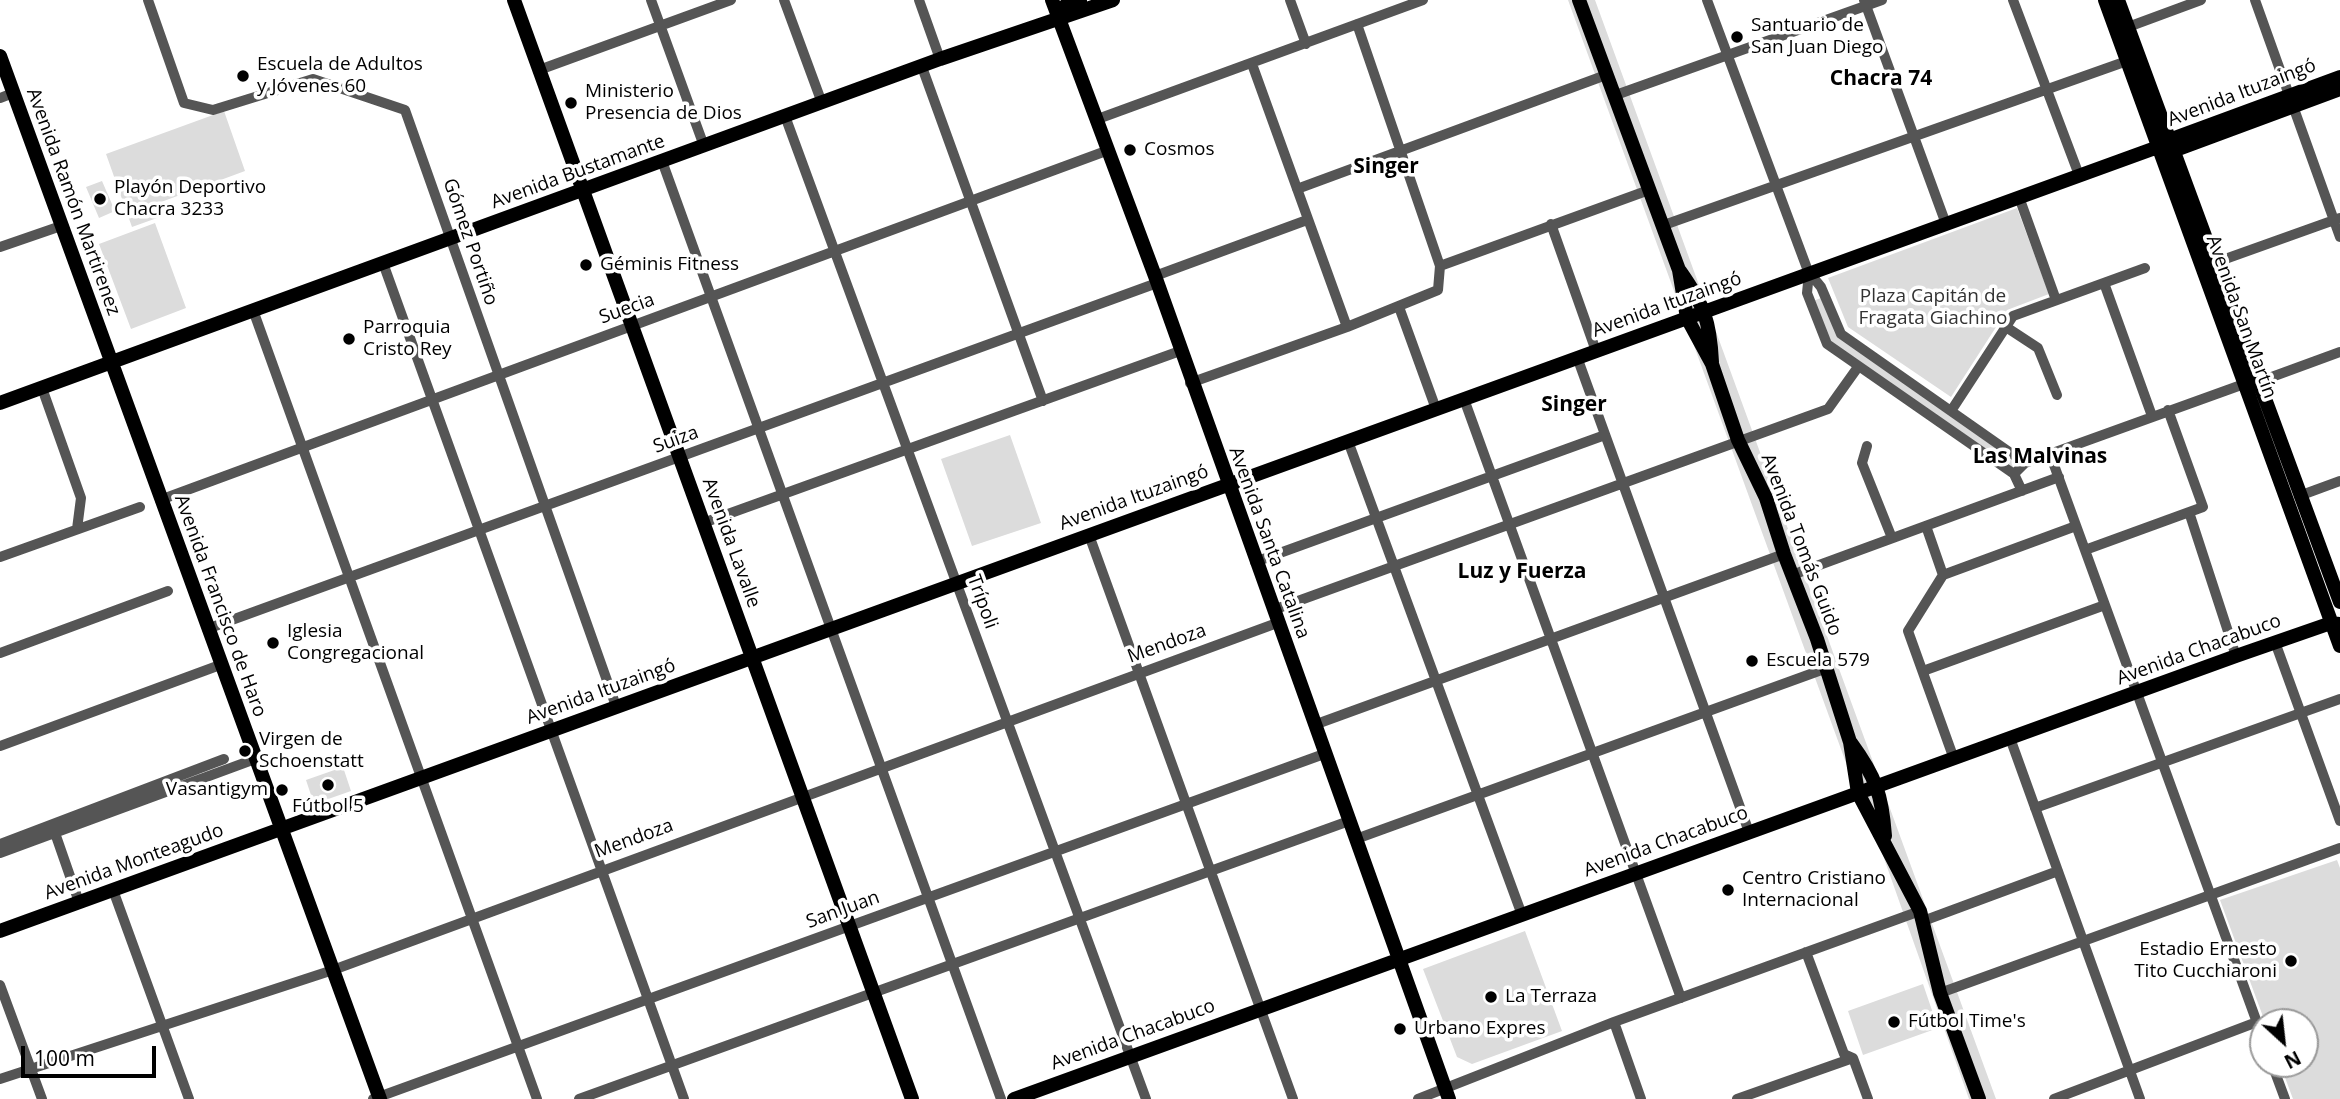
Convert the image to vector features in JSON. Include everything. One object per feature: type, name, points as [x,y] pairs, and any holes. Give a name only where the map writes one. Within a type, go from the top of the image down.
[{"type":"main road","name":"Avenida Lavalle","points":[[514,0],[912,1099]]},
{"type":"main road","name":"Avenida Santa Catalina","points":[[1052,0],[1156,280],[1190,383],[1447,1093]]},
{"type":"main road","name":"Avenida Bustamante","points":[[1058,17],[1066,5],[1080,0]]},
{"type":"main road","name":"Avenida Bustamante","points":[[0,402],[940,59],[1113,0]]},
{"type":"main road","name":"Avenida Tomás Guido","points":[[1579,0],[1664,225],[1679,270],[1687,318],[1712,364],[1738,440],[1766,498],[1827,668],[1850,742],[1858,793],[1885,840],[1921,916],[1940,993],[1980,1098]]},
{"type":"main road","name":"Avenida San Martín","points":[[2105,0],[2127,61],[2167,146],[2214,264],[2251,383],[2340,601]]},
{"type":"main road","name":"Avenida San Martín","points":[[2118,0],[2167,146],[2337,620],[2340,646]]},
{"type":"main road","name":"Avenida Ramón Martirenez","points":[[0,56],[7,95],[61,226],[111,362]]},
{"type":"main road","name":"Avenida Ituzaingó","points":[[281,829],[2078,175],[2291,101],[2340,77]]},
{"type":"main road","name":"Avenida Ituzaingó","points":[[2291,101],[2340,89]]},
{"type":"main road","name":"Avenida Tomás Guido","points":[[1679,270],[1706,312],[1712,364]]},
{"type":"main road","name":"Avenida Francisco de Haro","points":[[111,362],[378,1098]]},
{"type":"main road","name":"Avenida Chacabuco","points":[[1014,1099],[2337,620]]},
{"type":"main road","name":"Avenida Tomás Guido","points":[[1850,742],[1871,769],[1878,786],[1882,800],[1885,840]]},
{"type":"main road","name":"Avenida Monteagudo","points":[[0,931],[281,829]]},
{"type":"street","name":"Gómez Portiño","points":[[148,0],[184,103],[213,110],[313,79],[405,110],[616,706]]},
{"type":"street","points":[[651,0],[704,146]]},
{"type":"street","points":[[539,70],[731,0]]},
{"type":"street","points":[[784,0],[821,103]]},
{"type":"street","points":[[919,0],[940,59]]},
{"type":"street","points":[[1290,0],[1306,44]]},
{"type":"street","points":[[1095,120],[1423,0]]},
{"type":"street","points":[[1707,0],[1810,274],[1821,287],[1841,334],[1951,411],[2018,468],[2022,491]]},
{"type":"street","points":[[1614,96],[1865,3],[1882,0]]},
{"type":"street","points":[[2012,0],[2078,175]]},
{"type":"street","points":[[2128,27],[2202,0]]},
{"type":"street","points":[[2255,0],[2337,219],[2340,237]]},
{"type":"street","points":[[1865,3],[1946,224]]},
{"type":"street","points":[[1190,383],[1347,327],[1438,289],[1440,266],[1357,24]]},
{"type":"street","points":[[1664,225],[2127,61]]},
{"type":"street","points":[[1252,64],[1347,327]]},
{"type":"street","points":[[922,66],[1043,401]]},
{"type":"street","points":[[1297,189],[1606,75]]},
{"type":"street","name":"Trípoli","points":[[785,117],[1146,1099]]},
{"type":"street","name":"Suecia","points":[[160,500],[1106,151]]},
{"type":"street","points":[[662,161],[1001,1099]]},
{"type":"street","points":[[1440,266],[1649,190]]},
{"type":"street","points":[[2019,197],[2056,300]]},
{"type":"street","points":[[2214,264],[2337,219]]},
{"type":"street","name":"Suiza","points":[[207,629],[1018,334],[1307,220]]},
{"type":"street","points":[[1551,224],[1596,351]]},
{"type":"street","points":[[0,247],[61,226]]},
{"type":"street","points":[[383,263],[684,1099]]},
{"type":"street","points":[[1951,411],[2013,316],[2145,268]]},
{"type":"street","points":[[1810,274],[1807,293],[1828,344],[1858,367],[2018,468]]},
{"type":"street","points":[[2104,283],[2152,416]]},
{"type":"street","points":[[1399,307],[1436,409]]},
{"type":"street","points":[[253,310],[537,1099]]},
{"type":"street","points":[[2006,327],[2038,348],[2057,395]]},
{"type":"street","points":[[704,523],[1180,351]]},
{"type":"street","points":[[2018,468],[2168,410],[2340,352]]},
{"type":"street","points":[[1577,357],[1749,832]]},
{"type":"street","name":"Mendoza","points":[[0,1079],[333,970],[1139,673],[1395,566],[1828,409],[1858,367]]},
{"type":"street","points":[[42,388],[81,498],[77,529]]},
{"type":"street","points":[[1464,399],[1681,998]]},
{"type":"street","points":[[2085,550],[2203,507],[2168,410]]},
{"type":"street","points":[[1255,562],[1605,435]]},
{"type":"street","points":[[1348,441],[1522,915]]},
{"type":"street","points":[[1867,446],[1862,463],[1892,538]]},
{"type":"street","points":[[2050,454],[2252,1008]]},
{"type":"street","points":[[1792,575],[2059,477]]},
{"type":"street","points":[[2299,496],[2340,481]]},
{"type":"street","points":[[0,557],[140,507]]},
{"type":"street","points":[[2189,512],[2236,656]]},
{"type":"street","points":[[1926,526],[1943,575]]},
{"type":"street","points":[[1954,759],[1908,631],[1943,575],[2076,526]]},
{"type":"street","points":[[1089,535],[1293,1099]]},
{"type":"street","points":[[1314,725],[1784,554]]},
{"type":"street","points":[[0,653],[168,591]]},
{"type":"street","points":[[1923,671],[2105,605]]},
{"type":"street","points":[[2275,642],[2340,821]]},
{"type":"street","points":[[0,746],[220,666]]},
{"type":"street","points":[[1356,839],[1827,668]]},
{"type":"street","points":[[2035,808],[2340,699]]},
{"type":"street","points":[[2010,738],[2140,1099]]},
{"type":"street","name":"San Juan","points":[[378,1098],[1325,754]]},
{"type":"street","points":[[0,844],[224,759]]},
{"type":"street","points":[[0,853],[255,759]]},
{"type":"street","points":[[579,1099],[1349,821]]},
{"type":"street","points":[[55,833],[79,902]]},
{"type":"street","points":[[1940,993],[2340,848]]},
{"type":"street","points":[[1418,1099],[1447,1093],[1614,1022],[1807,953],[2058,871]]},
{"type":"street","points":[[113,890],[189,1099]]},
{"type":"street","points":[[1807,953],[1844,1054],[1853,1058],[1868,1099]]},
{"type":"street","points":[[0,985],[42,1099]]},
{"type":"street","points":[[1614,1022],[1641,1099]]},
{"type":"street","points":[[2054,1099],[2249,1025]]},
{"type":"street","points":[[1737,1099],[1853,1058]]},
{"type":"street","points":[[2277,1078],[2285,1099]]},
{"type":"green space","points":[[1568,0],[1595,0],[1996,1099],[1969,1099],[1874,830],[1857,793]]},
{"type":"green space","points":[[224,111],[245,171],[153,205],[157,218],[132,227],[106,154]]},
{"type":"green space","name":"Playón Deportivo Chacra 3233","points":[[102,181],[115,211],[99,218],[86,187]]},
{"type":"green space","name":"Plaza Capitán de Fragata Giachino","points":[[2017,208],[2049,294],[2007,310],[1951,397],[1848,327],[1828,278]]},
{"type":"green space","points":[[155,223],[186,308],[131,329],[99,244]]},
{"type":"green space","points":[[1821,298],[1838,337],[2016,462],[2011,469],[1831,343],[1813,301]]},
{"type":"green space","points":[[1010,435],[1041,523],[972,546],[941,459]]},
{"type":"green space","name":"Fútbol 5","points":[[343,767],[351,791],[314,804],[306,780]]},
{"type":"green space","name":"Estadio Ernesto Tito Cucchiaroni","points":[[2337,860],[2340,868],[2340,1099],[2293,1099],[2285,1078],[2319,1078],[2319,1008],[2260,1008],[2220,900]]},
{"type":"green space","name":"La Terraza","points":[[1525,931],[1562,1031],[1472,1064],[1457,1057],[1423,969]]},
{"type":"green space","name":"Fútbol Time's","points":[[1923,984],[1938,1028],[1863,1055],[1848,1011]]},
{"type":"place","name":"Santuario de San Juan Diego","points":[[1737,37]]},
{"type":"place","name":"Escuela de Adultos y Jóvenes 60","points":[[243,76]]},
{"type":"place","name":"Ministerio Presencia de Dios","points":[[571,103]]},
{"type":"place","name":"Cosmos","points":[[1130,150]]},
{"type":"place","name":"Playón Deportivo Chacra 3233","points":[[100,199]]},
{"type":"place","name":"Géminis Fitness","points":[[586,265]]},
{"type":"place","name":"Parroquia Cristo Rey","points":[[349,339]]},
{"type":"place","name":"Iglesia Congregacional","points":[[273,643]]},
{"type":"place","name":"Escuela 579","points":[[1752,661]]},
{"type":"place","name":"Virgen de Schoenstatt","points":[[245,751]]},
{"type":"place","name":"Fútbol 5","points":[[328,785]]},
{"type":"place","name":"Vasantigym","points":[[282,790]]},
{"type":"place","name":"Centro Cristiano Internacional","points":[[1728,890]]},
{"type":"place","name":"Estadio Ernesto Tito Cucchiaroni","points":[[2291,961]]},
{"type":"place","name":"La Terraza","points":[[1491,997]]},
{"type":"place","name":"Fútbol Time's","points":[[1894,1022]]},
{"type":"place","name":"Urbano Expres","points":[[1400,1029]]},
{"type":"district","name":"Chacra 74","points":[[1881,79]]},
{"type":"district","name":"Singer","points":[[1386,167]]},
{"type":"district","name":"Singer","points":[[1574,405]]},
{"type":"district","name":"Las Malvinas","points":[[2040,457]]},
{"type":"district","name":"Luz y Fuerza","points":[[1522,572]]}]
